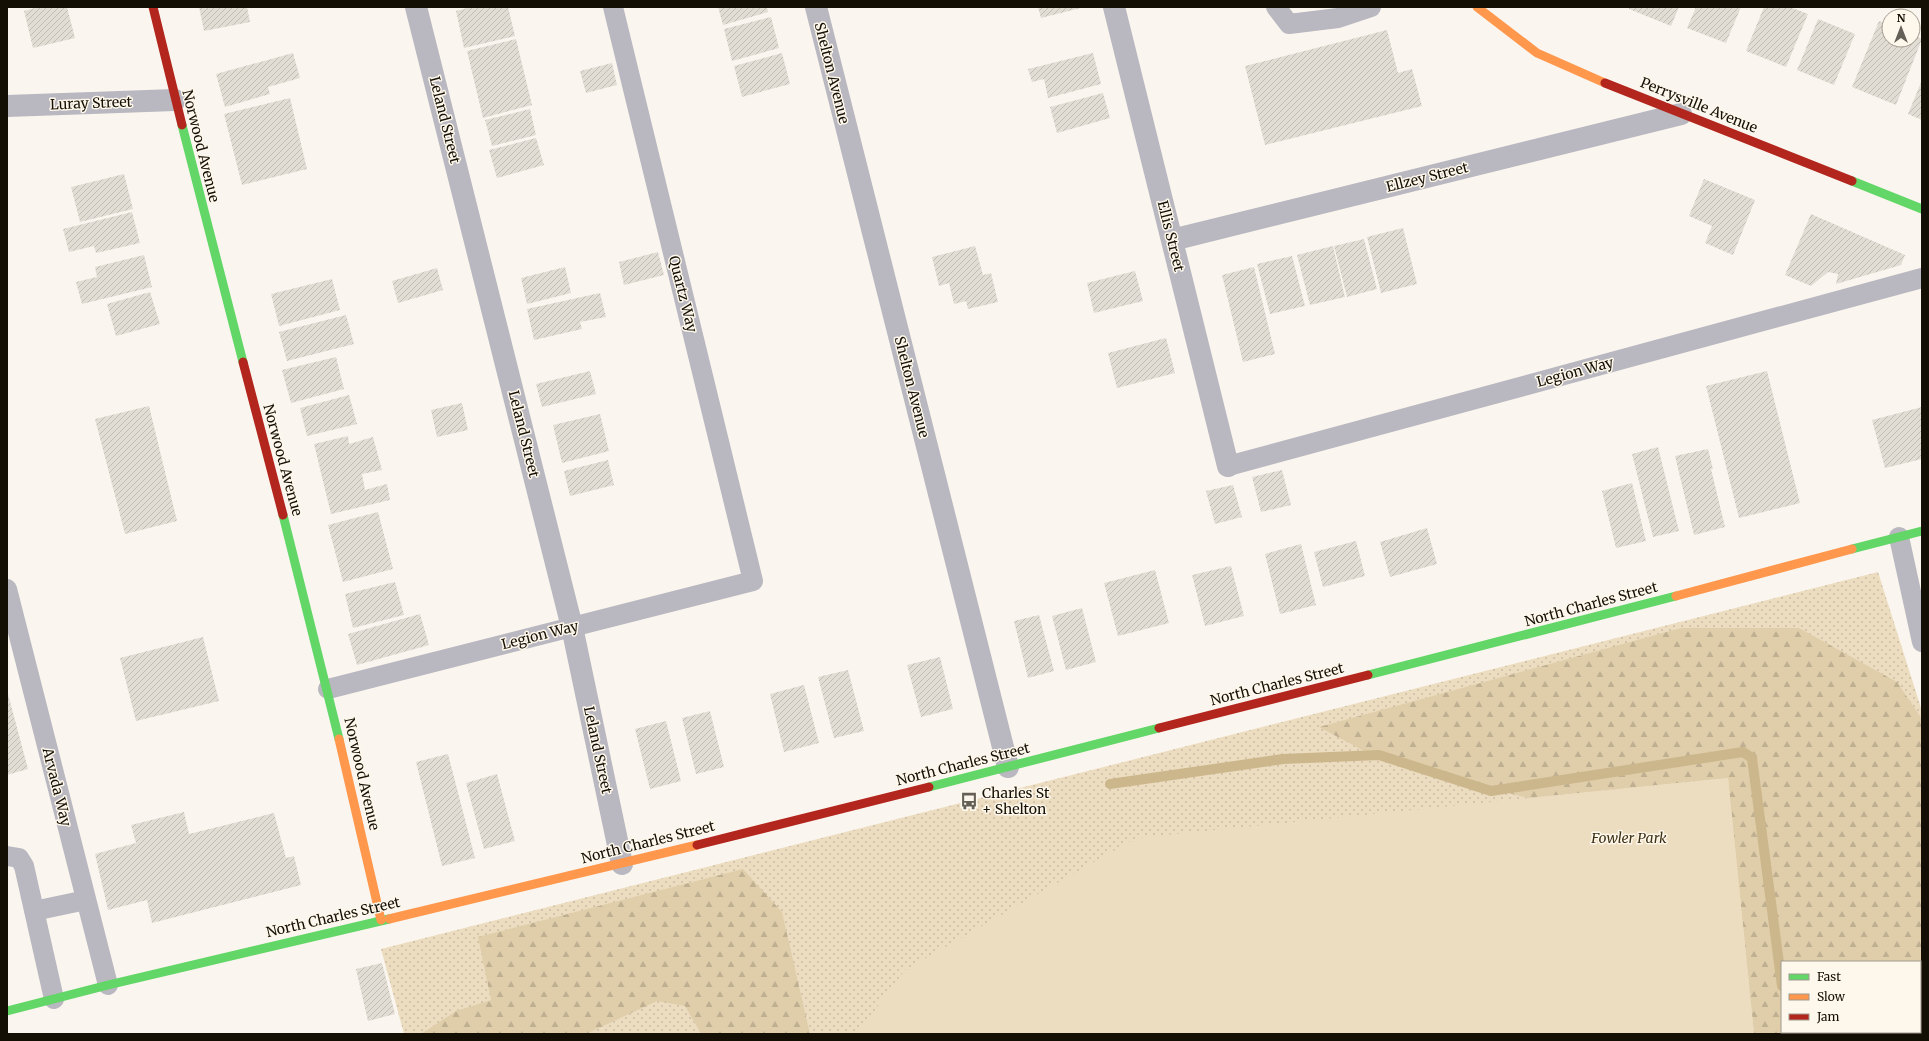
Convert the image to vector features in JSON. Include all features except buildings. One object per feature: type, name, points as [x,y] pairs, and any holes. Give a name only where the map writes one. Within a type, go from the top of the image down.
[{"type":"street","name":"Norwood Avenue","points":[[153,7],[175,100],[328,689],[381,920]]},
{"type":"street","name":"Leland Street","points":[[416,7],[572,627],[622,864]]},
{"type":"street","name":"Shelton Avenue","points":[[816,7],[1008,767]]},
{"type":"street","name":"Ellis Street","points":[[1114,7],[1228,466]]},
{"type":"street","name":"Perrysville Avenue","points":[[1477,7],[1537,53],[1571,69],[1922,209]]},
{"type":"street","name":"Luray Street","points":[[7,106],[175,100]]},
{"type":"street","name":"Ellzey Street","points":[[1172,240],[1682,114]]},
{"type":"street","name":"North Charles Street","points":[[7,1011],[108,984],[622,864],[1544,632],[1922,531]]},
{"type":"lane","name":"Quartz Way","points":[[613,7],[753,581]]},
{"type":"lane","points":[[1276,7],[1290,24],[1338,18],[1371,7]]},
{"type":"lane","name":"Legion Way","points":[[1228,466],[1922,278]]},
{"type":"lane","points":[[1900,537],[1922,642]]},
{"type":"lane","name":"Legion Way","points":[[328,689],[753,581]]},
{"type":"lane","name":"Arvada Way","points":[[7,588],[108,984]]},
{"type":"lane","points":[[7,856],[19,858],[24,866],[54,999]]},
{"type":"lane","points":[[34,911],[86,900]]},
{"type":"green space","name":"Fowler Park","points":[[1878,572],[1922,711],[1922,1034],[404,1034],[381,949]]},
{"type":"green space","points":[[1681,628],[1799,628],[1897,682],[1922,719],[1922,1034],[1754,1034],[1728,778],[1528,798],[1379,759],[1319,727]]},
{"type":"green space","points":[[1728,778],[1754,1034],[857,1034],[905,970],[1136,838]]},
{"type":"green space","points":[[743,869],[782,912],[810,1034],[701,1034],[685,1006],[657,1001],[586,1034],[421,1034],[456,1011],[491,1000],[478,937]]},
{"type":"waterway","points":[[1110,784],[1283,759],[1379,755],[1491,791],[1743,752],[1752,758],[1781,978]]},
{"type":"traffic: fast","points":[[182,125],[243,362]]},
{"type":"traffic: fast","points":[[1852,181],[1922,209]]},
{"type":"traffic: fast","points":[[283,515],[339,739]]},
{"type":"traffic: fast","points":[[1852,549],[1922,531]]},
{"type":"traffic: fast","points":[[1368,675],[1676,596]]},
{"type":"traffic: fast","points":[[929,787],[1159,728]]},
{"type":"traffic: fast","points":[[7,1011],[108,985],[389,919]]},
{"type":"traffic: slow","points":[[1477,7],[1537,53],[1605,83]]},
{"type":"traffic: slow","points":[[1676,596],[1852,549]]},
{"type":"traffic: slow","points":[[339,739],[381,920]]},
{"type":"traffic: slow","points":[[389,919],[697,845]]},
{"type":"traffic: jam","points":[[153,7],[182,125]]},
{"type":"traffic: jam","points":[[1605,83],[1852,181]]},
{"type":"traffic: jam","points":[[243,362],[283,515]]},
{"type":"traffic: jam","points":[[1159,728],[1368,675]]},
{"type":"traffic: jam","points":[[697,845],[929,787]]},
{"type":"place","name":"Charles St + Shelton","points":[[969,801]]}]
